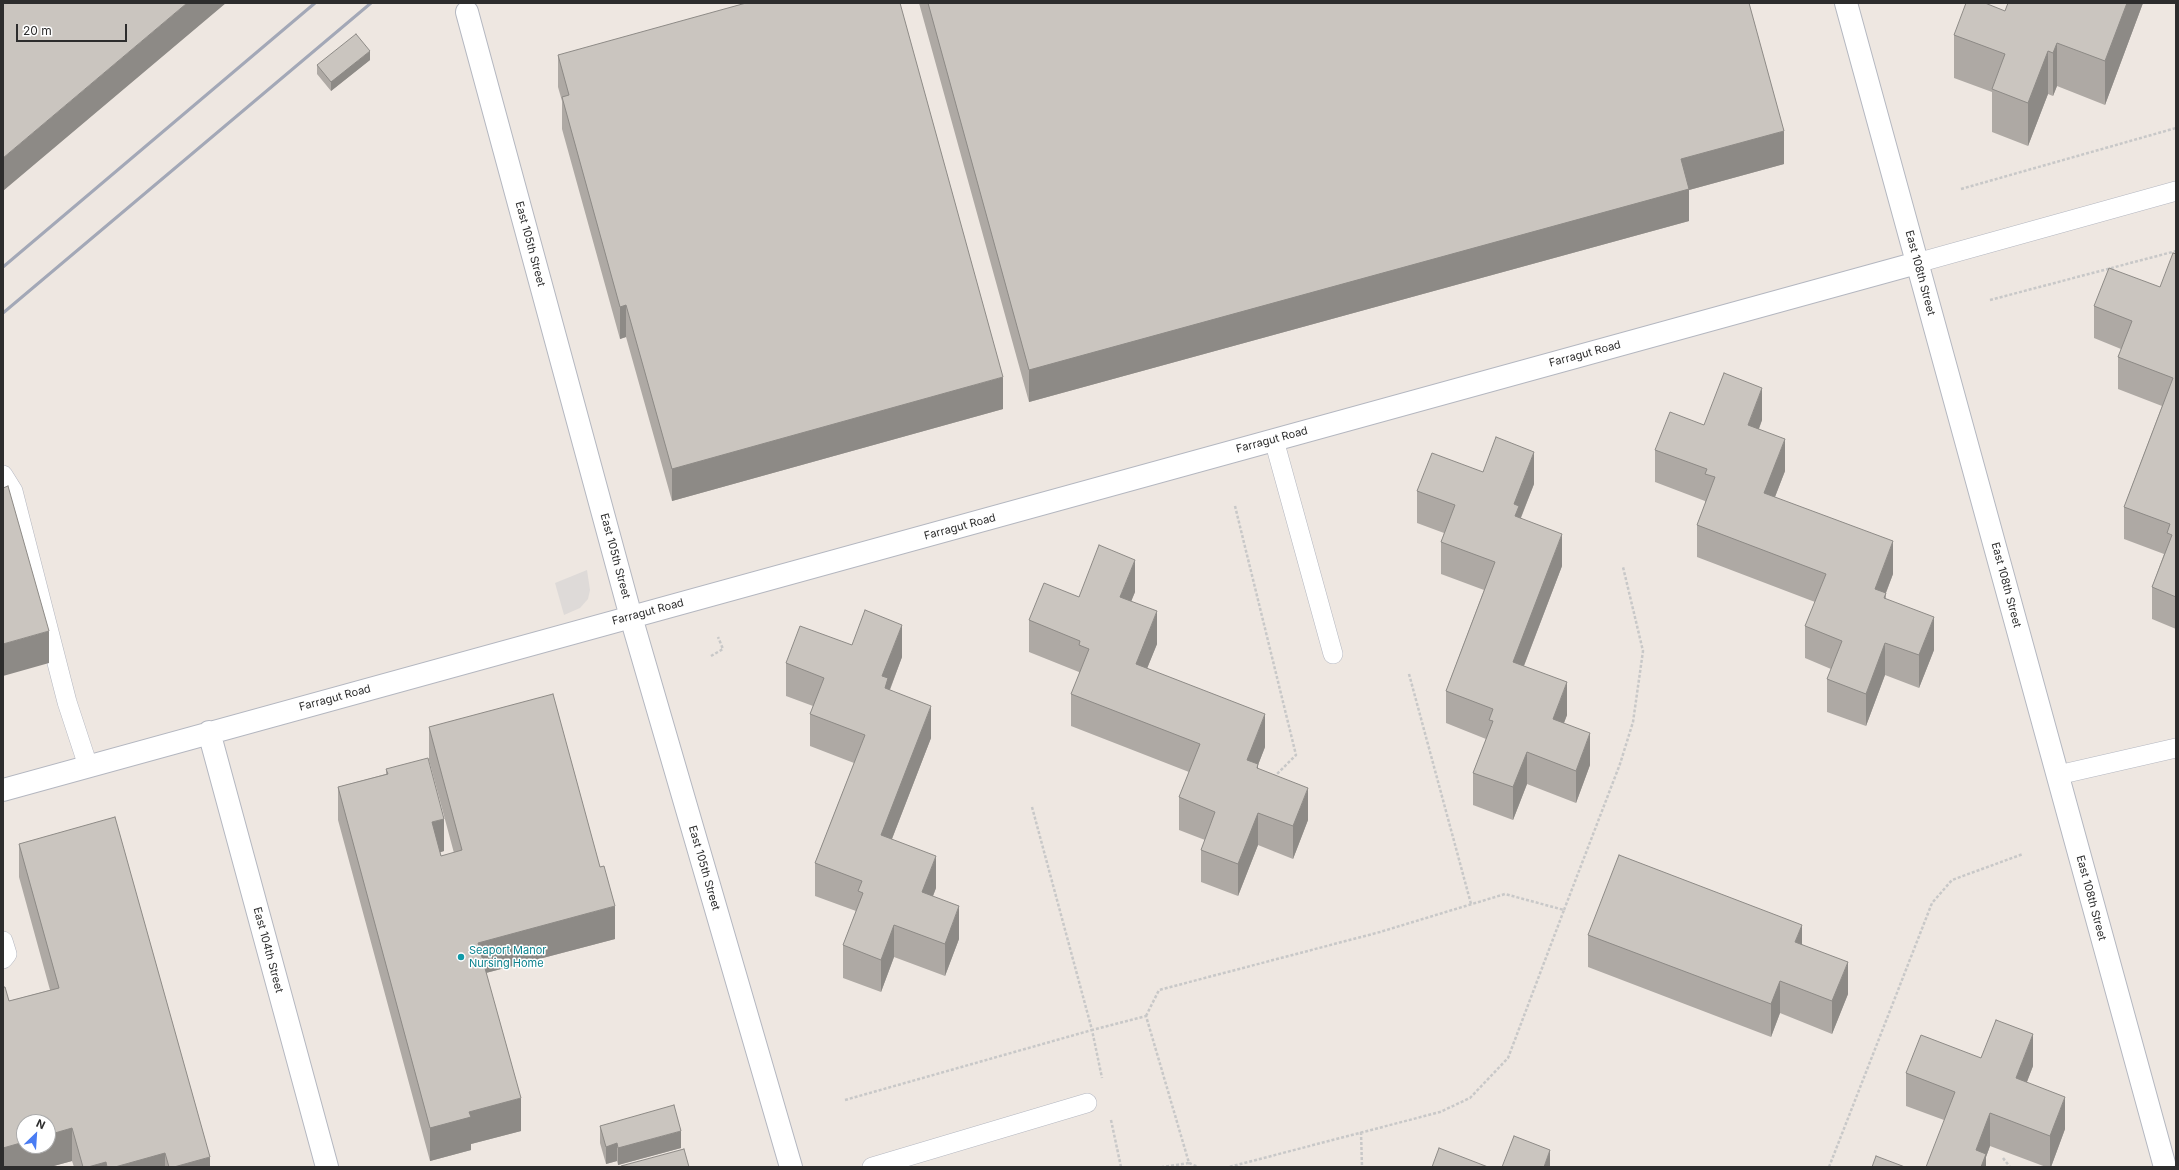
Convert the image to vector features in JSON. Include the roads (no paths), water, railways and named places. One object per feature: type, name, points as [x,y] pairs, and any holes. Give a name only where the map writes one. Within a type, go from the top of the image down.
[{"type":"street","name":"East 108th Street","points":[[1846,3],[2165,1167]]},
{"type":"street","name":"East 105th Street","points":[[467,12],[631,617],[791,1167]]},
{"type":"street","name":"Farragut Road","points":[[3,790],[209,732],[1917,263]]},
{"type":"street","name":"East 104th Street","points":[[209,732],[327,1167]]},
{"type":"lane","points":[[1917,263],[2176,191]]},
{"type":"lane","points":[[1274,440],[1333,654]]},
{"type":"lane","points":[[3,475],[13,491],[67,702],[88,766]]},
{"type":"lane","points":[[2058,775],[2176,748]]},
{"type":"lane","points":[[3,941],[7,954],[3,959]]},
{"type":"lane","points":[[872,1167],[1087,1103]]},
{"type":"railway","points":[[3,267],[315,3]]},
{"type":"railway","points":[[3,313],[371,3]]},
{"type":"place","name":"Seaport Manor Nursing Home","points":[[461,957]]}]
